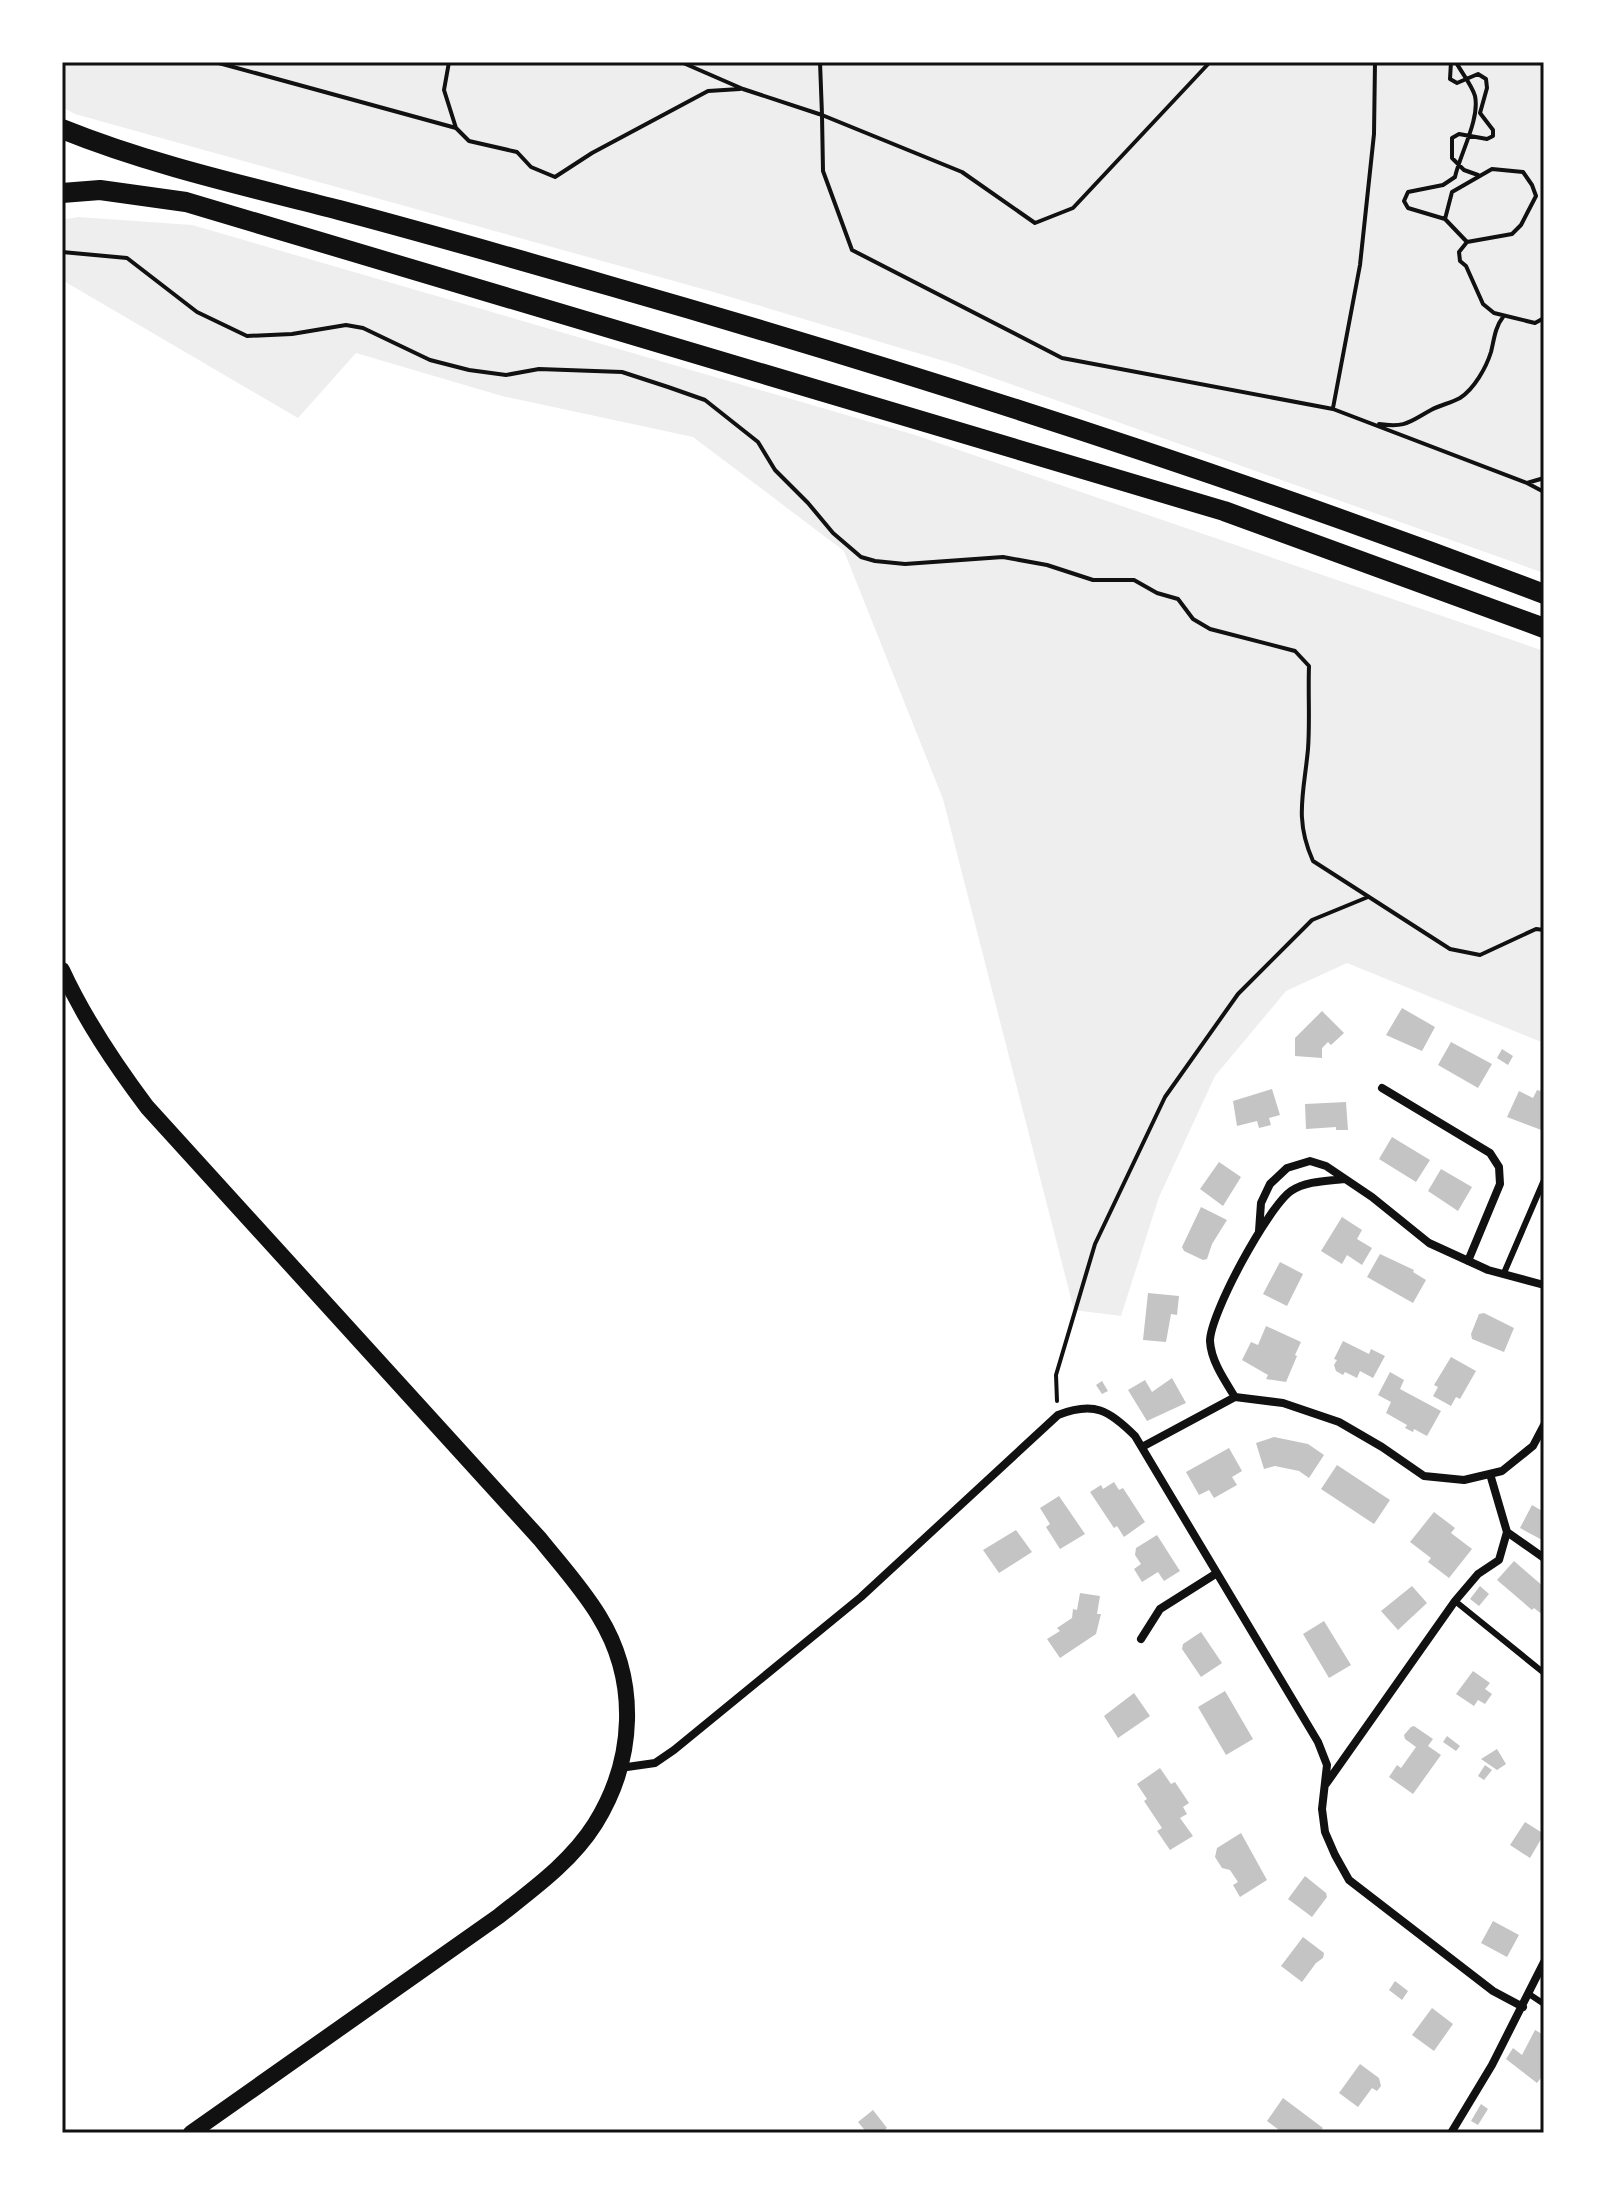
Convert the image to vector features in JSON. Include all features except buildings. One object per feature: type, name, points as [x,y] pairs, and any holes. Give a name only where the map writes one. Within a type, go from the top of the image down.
[{"type":"highway","points":[[62,129],[149,160],[411,229],[837,351],[1218,474],[1386,533],[1544,594]]},
{"type":"highway","points":[[62,193],[100,190],[186,202],[1224,511],[1544,628]]},
{"type":"main road","points":[[62,970],[102,1046],[147,1107],[540,1539],[600,1618],[625,1678],[627,1742],[613,1792],[594,1825],[546,1879],[499,1916],[191,2133]]},
{"type":"street","points":[[1382,1088],[1490,1153],[1499,1167],[1500,1184],[1468,1261]]},
{"type":"street","points":[[1259,1231],[1261,1203],[1270,1184],[1287,1168],[1310,1161],[1326,1166],[1345,1179],[1429,1243],[1468,1261],[1544,1285]]},
{"type":"street","points":[[1235,1397],[1216,1364],[1210,1341],[1230,1287],[1276,1205],[1292,1191],[1312,1182],[1345,1179]]},
{"type":"street","points":[[1142,1447],[1235,1397],[1283,1403],[1339,1422],[1424,1476],[1464,1480],[1502,1471],[1533,1446],[1541,1436],[1544,1425]]},
{"type":"street","points":[[620,1768],[655,1763],[674,1750],[861,1597],[1058,1415],[1077,1407],[1102,1409],[1118,1419],[1142,1447],[1318,1742],[1327,1765],[1322,1809],[1325,1832],[1349,1880],[1493,1991],[1523,2007]]},
{"type":"street","points":[[1326,1785],[1455,1601],[1478,1574],[1499,1560],[1507,1532],[1490,1474]]},
{"type":"street","points":[[1507,1532],[1544,1558]]},
{"type":"street","points":[[1141,1639],[1160,1609],[1217,1573]]},
{"type":"street","points":[[1451,2133],[1523,2007],[1544,1962]]},
{"type":"lane","points":[[1504,1273],[1544,1180]]},
{"type":"lane","points":[[1455,1601],[1544,1673]]},
{"type":"lane","points":[[1529,1994],[1544,2004]]},
{"type":"path","points":[[215,62],[456,128]]},
{"type":"path","points":[[449,62],[444,90],[456,128],[469,141],[517,152],[531,167],[555,177],[592,153],[708,91],[743,89]]},
{"type":"path","points":[[681,62],[743,89],[822,115],[962,172],[1035,223],[1073,208],[1210,62]]},
{"type":"path","points":[[820,62],[823,171],[852,250],[1062,358],[1333,409],[1544,492]]},
{"type":"path","points":[[1333,409],[1360,265],[1374,134],[1375,62]]},
{"type":"path","points":[[1454,62],[1475,96],[1472,125],[1455,177],[1443,185],[1408,192],[1404,201],[1408,208],[1445,219],[1467,242]]},
{"type":"path","points":[[1454,62],[1450,79],[1457,83],[1478,74],[1486,79],[1487,88],[1480,113],[1493,130],[1493,136],[1487,139],[1459,134],[1452,138],[1452,158],[1464,170],[1478,175]]},
{"type":"path","points":[[1445,219],[1452,192],[1478,175],[1492,169],[1523,172],[1536,196],[1521,225],[1512,234],[1467,242],[1459,252],[1460,261],[1466,266],[1483,304],[1503,317],[1535,323],[1544,318]]},
{"type":"path","points":[[62,252],[127,258],[197,312],[247,336],[292,334],[346,325],[363,328],[430,360],[469,370],[506,375],[539,369],[622,372],[705,400],[758,442],[775,470],[833,533],[861,557],[905,564],[1003,557],[1047,565],[1093,580],[1134,580],[1157,593],[1178,599],[1193,619],[1210,629],[1295,651],[1309,666],[1308,748],[1301,806],[1303,840],[1313,861],[1450,949],[1480,955],[1536,929],[1544,930]]},
{"type":"path","points":[[1368,422],[1394,427],[1411,424],[1430,410],[1459,398],[1471,388],[1489,356],[1503,317]]},
{"type":"path","points":[[1527,483],[1544,478]]},
{"type":"path","points":[[1058,1415],[1056,1375],[1095,1244],[1165,1097],[1238,994],[1312,920],[1368,897]]},
{"type":"shaded area","points":[[62,62],[1544,62],[1544,573],[954,364],[717,293],[75,114],[62,107]]},
{"type":"shaded area","points":[[78,217],[192,225],[915,435],[1544,651],[1544,1043],[1347,963],[1286,991],[1215,1076],[1159,1197],[1121,1316],[1074,1310],[943,799],[844,551],[693,437],[502,396],[356,353],[298,418],[62,280],[62,220]]}]
